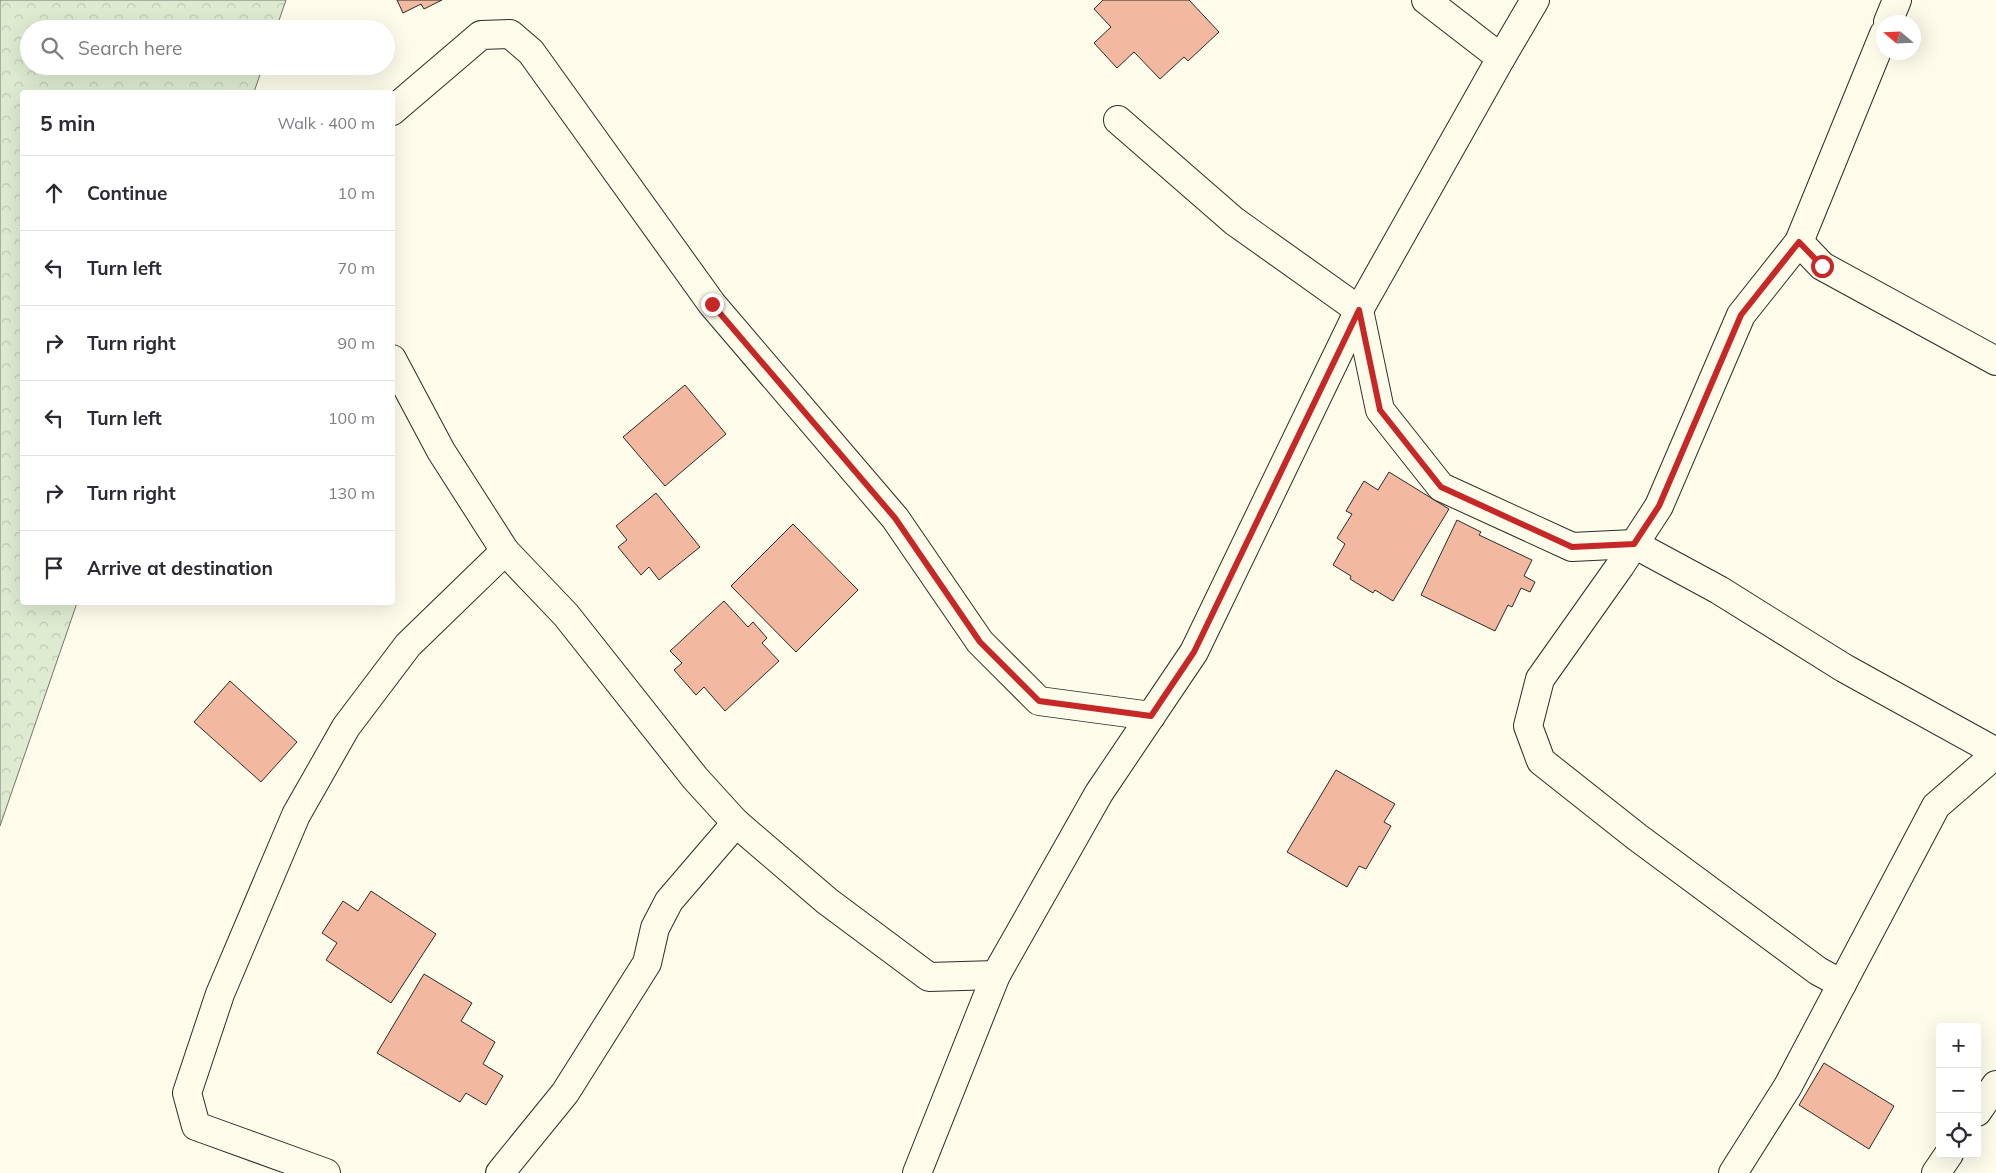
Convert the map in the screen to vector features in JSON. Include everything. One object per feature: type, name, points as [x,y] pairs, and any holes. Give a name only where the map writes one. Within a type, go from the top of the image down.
[{"type":"street","points":[[1426,0],[1500,58]]},
{"type":"street","points":[[917,1173],[996,975],[1099,794],[1194,652],[1359,310],[1500,58],[1535,0]]},
{"type":"street","points":[[1891,15],[1897,0]]},
{"type":"street","points":[[395,108],[481,34],[510,34],[531,52],[712,304],[895,518],[980,642],[1039,701],[1151,716]]},
{"type":"street","points":[[1842,984],[1810,966],[1637,837],[1541,761],[1528,726],[1540,679],[1659,506],[1741,315],[1799,242],[1876,54]]},
{"type":"street","points":[[1118,120],[1234,221],[1359,310],[1380,410],[1441,487],[1572,547],[1634,544],[1719,590],[1844,668],[1996,753],[1936,806],[1788,1086],[1733,1173]]},
{"type":"street","points":[[1799,242],[1822,266],[1996,361]]},
{"type":"street","points":[[395,365],[440,451],[505,551],[566,615],[695,778],[736,823],[827,901],[929,977],[996,975]]},
{"type":"street","points":[[326,1173],[196,1126],[187,1093],[223,985],[279,852],[320,770],[346,727],[408,644],[505,551]]},
{"type":"street","points":[[500,1173],[566,1093],[647,963],[655,928],[669,901],[736,823]]},
{"type":"street","points":[[1981,1106],[1996,1084]]},
{"type":"street","points":[[1936,1173],[1946,1158]]},
{"type":"green space","points":[[0,0],[286,0],[279,20],[20,20],[20,75],[260,75],[255,90],[20,90],[20,605],[76,605],[0,826]]},
{"type":"building","points":[[397,0],[442,0],[424,9],[421,4],[403,13]]},
{"type":"building","points":[[1103,0],[1189,0],[1219,32],[1188,61],[1184,57],[1160,79],[1134,52],[1117,68],[1094,43],[1111,27],[1094,9]]},
{"type":"building","points":[[685,385],[726,434],[665,486],[623,437]]},
{"type":"building","points":[[1389,472],[1449,509],[1393,601],[1375,590],[1373,593],[1350,579],[1351,576],[1333,565],[1345,544],[1337,538],[1352,514],[1346,511],[1364,481],[1378,490]]},
{"type":"building","points":[[656,493],[700,547],[659,580],[649,567],[641,575],[618,547],[627,540],[616,526]]},
{"type":"building","points":[[1457,520],[1481,532],[1479,535],[1532,560],[1524,576],[1535,582],[1530,592],[1521,588],[1512,607],[1508,605],[1495,631],[1421,595]]},
{"type":"building","points":[[793,524],[858,590],[796,652],[731,586]]},
{"type":"building","points":[[724,601],[748,627],[753,622],[767,638],[762,643],[779,661],[725,711],[704,687],[696,695],[674,670],[682,663],[670,651]]},
{"type":"building","points":[[230,681],[297,742],[261,782],[194,722]]},
{"type":"building","points":[[1336,770],[1395,804],[1384,822],[1391,826],[1366,869],[1359,866],[1347,887],[1287,852]]},
{"type":"building","points":[[371,891],[436,934],[391,1003],[326,960],[337,943],[322,933],[343,901],[358,911]]},
{"type":"building","points":[[424,974],[472,1003],[461,1021],[495,1042],[483,1064],[503,1076],[486,1105],[466,1093],[460,1102],[377,1053]]},
{"type":"building","points":[[1824,1063],[1894,1106],[1869,1149],[1799,1105]]},
{"type":"route","points":[[712,304],[895,518],[980,642],[1039,701],[1151,716],[1194,652],[1359,310],[1380,410],[1441,487],[1572,547],[1634,544],[1659,506],[1741,315],[1799,242],[1822,266]]}]
